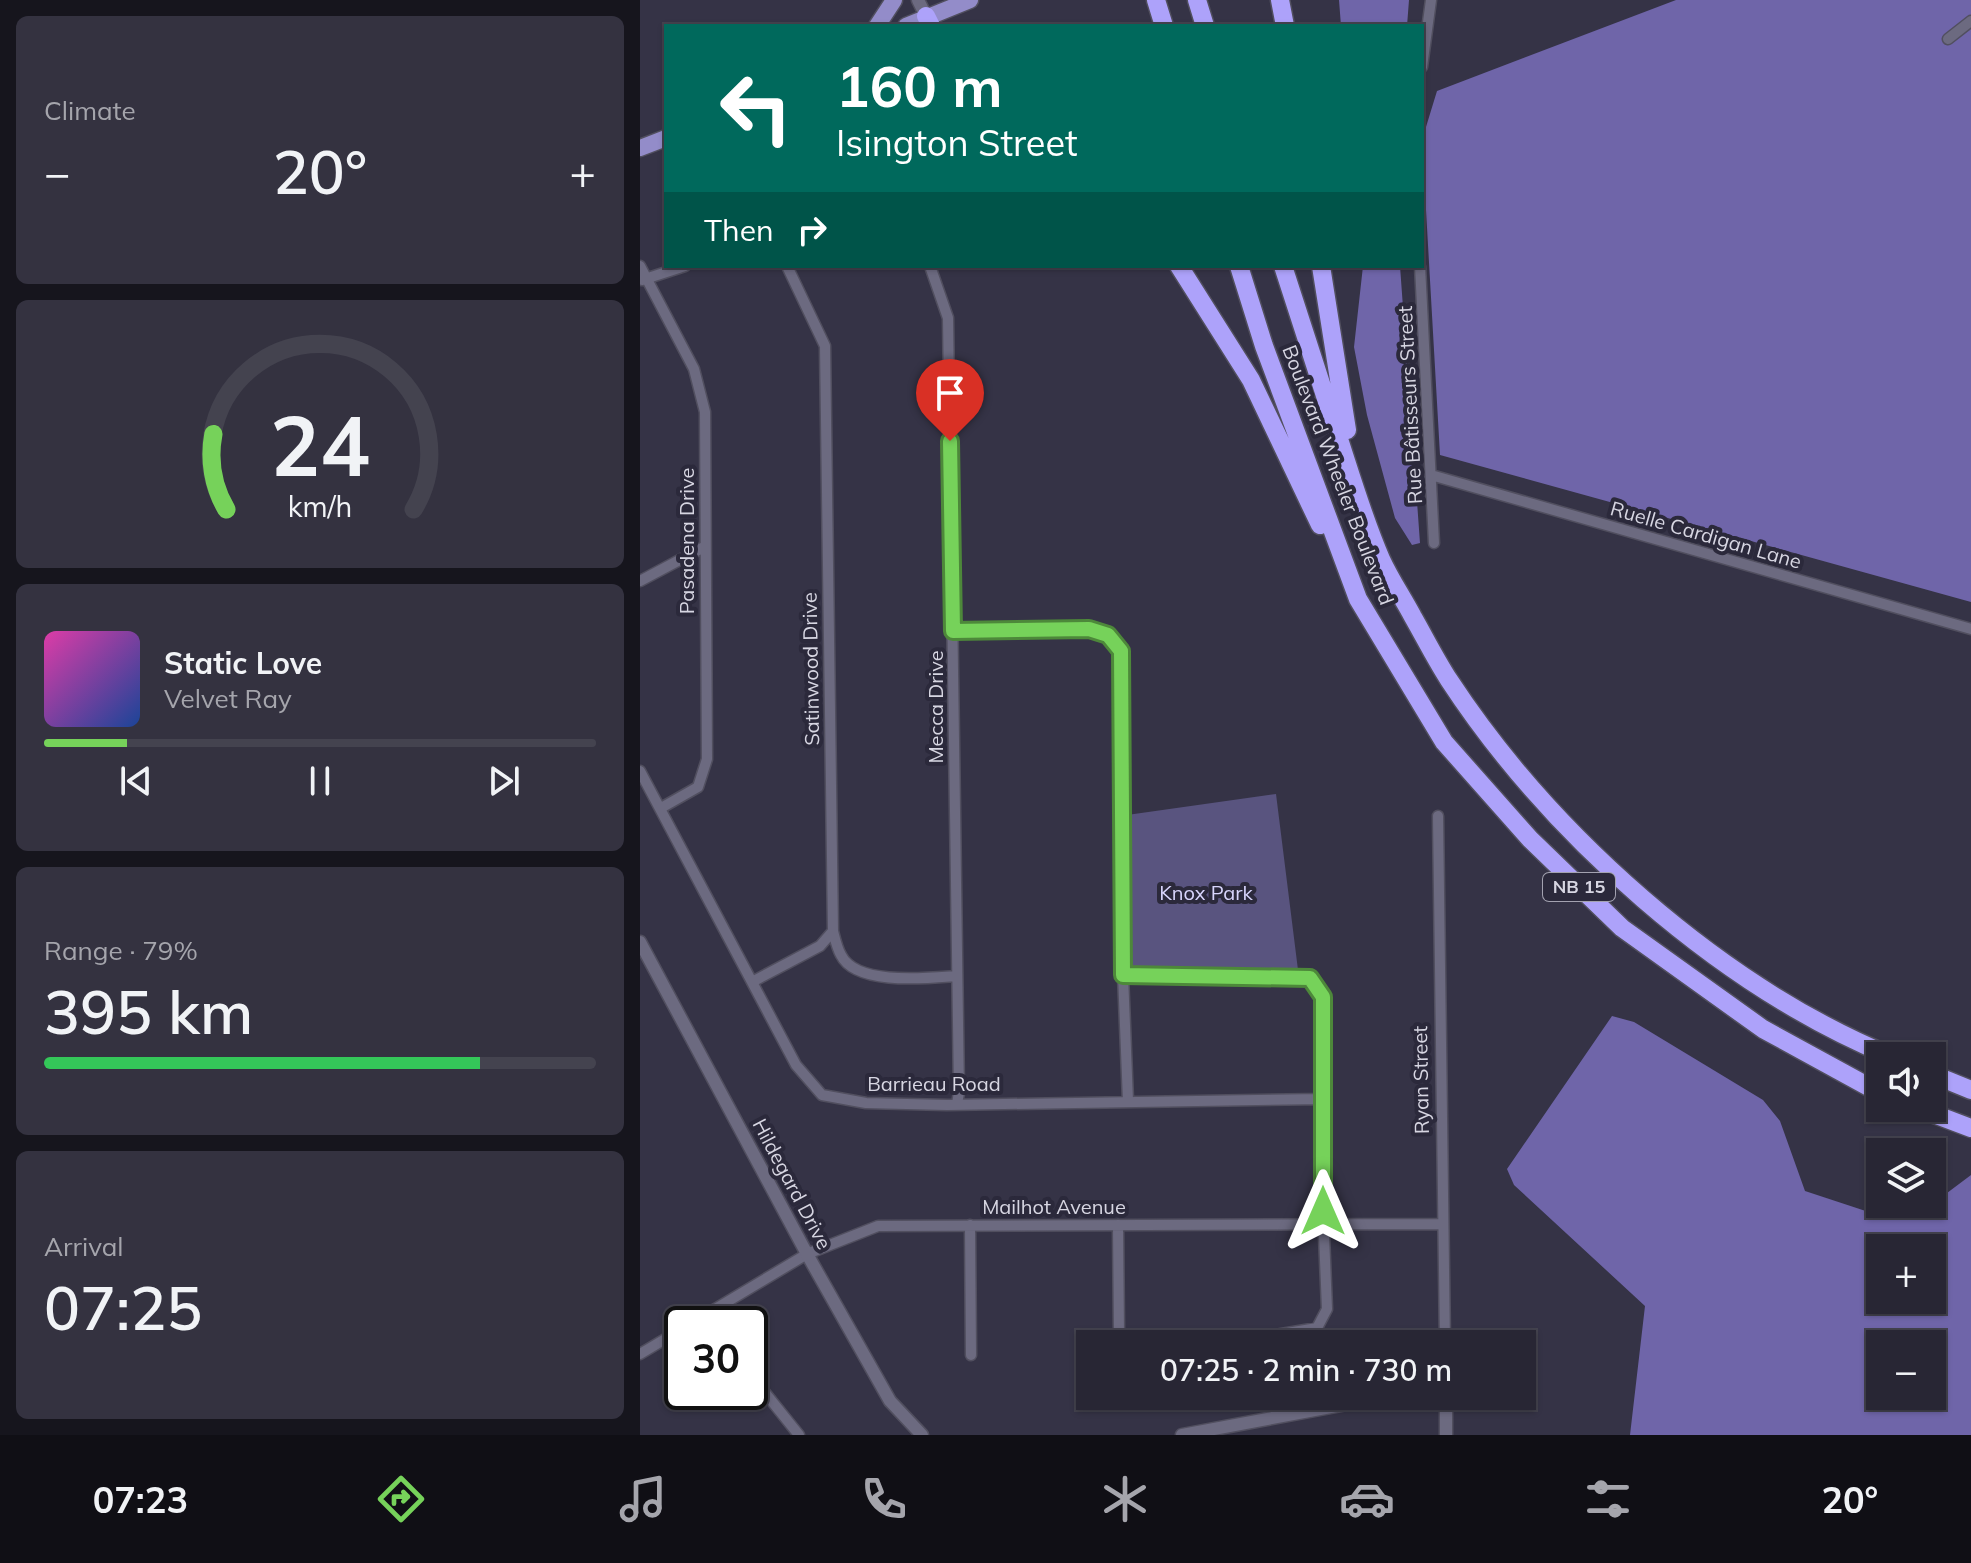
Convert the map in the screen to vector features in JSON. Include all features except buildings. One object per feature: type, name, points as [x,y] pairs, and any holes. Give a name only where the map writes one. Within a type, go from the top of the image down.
[{"type":"highway","points":[[1156,0],[1163,24]]},
{"type":"highway","points":[[1197,0],[1204,24]]},
{"type":"highway","points":[[1180,268],[1251,380],[1340,569],[1358,599]]},
{"type":"highway","name":"Boulevard Wheeler Boulevard","points":[[1240,268],[1264,346],[1358,599],[1444,742],[1530,839],[1622,928],[1763,1029],[1866,1085]]},
{"type":"highway","name":"Boulevard Wheeler Boulevard","points":[[1284,268],[1365,519],[1382,560],[1448,679],[1505,758],[1568,829],[1637,893],[1712,954],[1787,1003],[1866,1046]]},
{"type":"highway","points":[[1321,268],[1344,420],[1382,560]]},
{"type":"highway","points":[[1946,1080],[1971,1090]]},
{"type":"highway","points":[[1946,1119],[1971,1128]]},
{"type":"main road","points":[[878,24],[894,0]]},
{"type":"main road","points":[[925,14],[970,0]]},
{"type":"main road","points":[[640,148],[664,139]]},
{"type":"street","points":[[1424,52],[1431,0]]},
{"type":"street","points":[[1948,39],[1971,21]]},
{"type":"street","name":"Pasadena Drive","points":[[640,266],[643,280],[694,369],[705,412],[707,759],[698,787],[661,808]]},
{"type":"street","points":[[643,280],[679,268]]},
{"type":"street","name":"Satinwood Drive","points":[[788,268],[825,346],[833,931],[841,958],[858,971],[905,979],[956,976]]},
{"type":"street","name":"Mecca Drive","points":[[931,268],[948,318],[957,1103]]},
{"type":"street","name":"Rue Bâtisseurs Street","points":[[1420,268],[1434,543]]},
{"type":"street","name":"Ruelle Cardigan Lane","points":[[1431,475],[1971,629]]},
{"type":"street","points":[[640,581],[704,547]]},
{"type":"street","points":[[953,631],[1089,629],[1108,635],[1121,651],[1123,975],[1128,1101]]},
{"type":"street","name":"Barrieau Road","points":[[640,771],[796,1065],[822,1095],[866,1103],[1322,1099]]},
{"type":"street","name":"Ryan Street","points":[[1438,816],[1445,1330]]},
{"type":"street","points":[[752,982],[820,946],[833,931]]},
{"type":"street","name":"Hildegard Drive","points":[[640,942],[807,1254],[890,1401],[922,1435]]},
{"type":"street","points":[[1123,975],[1310,978],[1323,997],[1327,1309],[1317,1328],[1305,1330]]},
{"type":"street","name":"Mailhot Avenue","points":[[721,1306],[807,1254],[878,1226],[1443,1224]]},
{"type":"street","points":[[970,1225],[971,1355]]},
{"type":"street","points":[[1118,1225],[1119,1330]]},
{"type":"street","points":[[640,1354],[664,1340]]},
{"type":"street","points":[[768,1396],[799,1435]]},
{"type":"street","points":[[1182,1435],[1315,1410]]},
{"type":"street","points":[[1446,1410],[1446,1435]]},
{"type":"green space","name":"Knox Park","points":[[1276,794],[1299,978],[1123,975],[1127,815]]},
{"type":"shaded area","points":[[1339,0],[1409,0],[1407,24],[1341,24]]},
{"type":"shaded area","points":[[1676,0],[1971,0],[1971,602],[1440,455],[1424,175],[1424,133],[1437,91]]},
{"type":"shaded area","points":[[1363,268],[1400,268],[1420,543],[1412,545],[1395,518],[1367,415],[1354,347]]},
{"type":"shaded area","points":[[1612,1016],[1634,1022],[1763,1100],[1780,1121],[1805,1191],[1866,1211],[1866,1218],[1946,1218],[1946,1194],[1971,1175],[1971,1435],[1630,1435],[1645,1306],[1514,1185],[1507,1169]]},
{"type":"route","points":[[950,441],[953,631],[1089,629],[1108,635],[1121,651],[1123,975],[1310,978],[1323,997],[1323,1211]]}]
